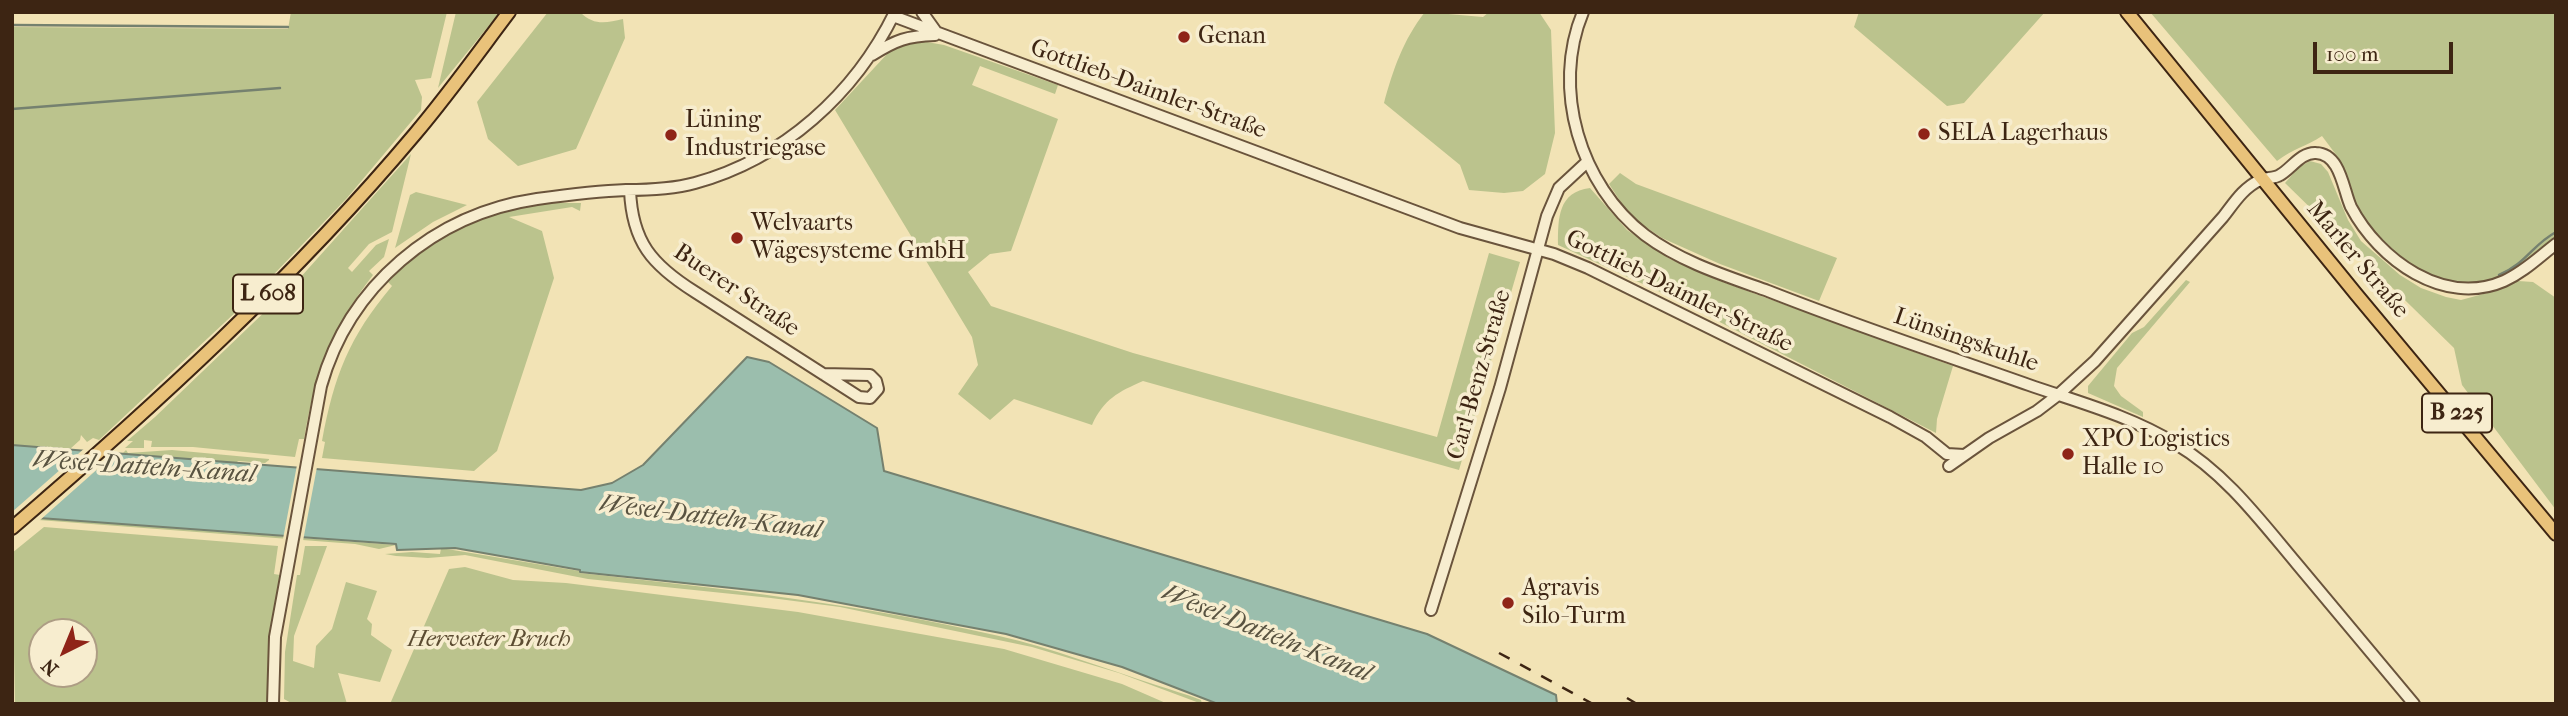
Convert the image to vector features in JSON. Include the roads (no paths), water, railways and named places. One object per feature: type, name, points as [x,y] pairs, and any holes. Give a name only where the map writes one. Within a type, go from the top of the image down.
[{"type":"main road","name":"L 608","points":[[14,527],[112,440],[265,296],[334,226],[446,97],[509,12]]},
{"type":"main road","name":"Marler Straße","points":[[2127,12],[2556,534]]},
{"type":"street","points":[[922,12],[939,35]]},
{"type":"street","name":"Lünsingskuhle","points":[[1583,12],[1573,47],[1572,94],[1579,140],[1587,162],[1605,195],[1625,218],[1650,238],[1688,260],[1825,314],[2147,428],[2185,449],[2249,506],[2414,704]]},
{"type":"street","points":[[273,704],[275,637],[323,380],[338,342],[364,299],[381,279],[410,252],[464,218],[509,204],[537,199],[696,183],[760,157],[800,131],[828,107],[867,59],[894,14]]},
{"type":"street","name":"Gottlieb-Daimler-Straße","points":[[894,14],[939,35],[1460,228],[1538,249],[1588,268],[1890,417],[1926,437],[1947,454],[1964,455]]},
{"type":"street","name":"Gottlieb-Daimler-Straße","points":[[867,59],[896,40],[939,35]]},
{"type":"street","points":[[1949,466],[2058,395],[2095,361],[2240,195],[2262,179],[2279,176],[2307,155],[2316,153],[2328,158],[2337,167],[2351,206],[2374,238],[2410,270],[2445,287],[2464,290],[2504,281],[2528,268],[2556,244]]},
{"type":"street","name":"Carl-Benz-Straße","points":[[1431,610],[1500,388],[1538,249],[1559,188],[1587,162]]},
{"type":"street","name":"Buerer Straße","points":[[630,190],[631,215],[636,230],[643,246],[661,268],[823,374]]},
{"type":"water","name":"Wesel-Datteln-Kanal","points":[[747,357],[769,362],[877,428],[884,471],[1427,634],[1556,695],[1557,704],[1218,704],[1122,667],[1006,634],[798,595],[580,572],[455,548],[397,550],[396,544],[12,516],[12,445],[581,490],[612,483],[643,465]]},
{"type":"waterway","points":[[12,25],[288,27]]},
{"type":"waterway","points":[[12,109],[280,88]]},
{"type":"waterway","points":[[2499,275],[2516,265],[2556,232]]},
{"type":"railway","points":[[1499,653],[1593,704]]},
{"type":"railway","points":[[1627,698],[1637,704]]},
{"type":"place","name":"Genan","points":[[1184,37]]},
{"type":"place","name":"SELA Lagerhaus","points":[[1924,134]]},
{"type":"place","name":"Lüning Industriegase","points":[[671,135]]},
{"type":"place","name":"Welvaarts Wägesysteme GmbH","points":[[737,238]]},
{"type":"place","name":"XPO Logistics Halle 10","points":[[2068,454]]},
{"type":"place","name":"Agravis Silo-Turm","points":[[1508,603]]},
{"type":"park label","name":"Hervester Bruch","points":[[489,640]]}]
